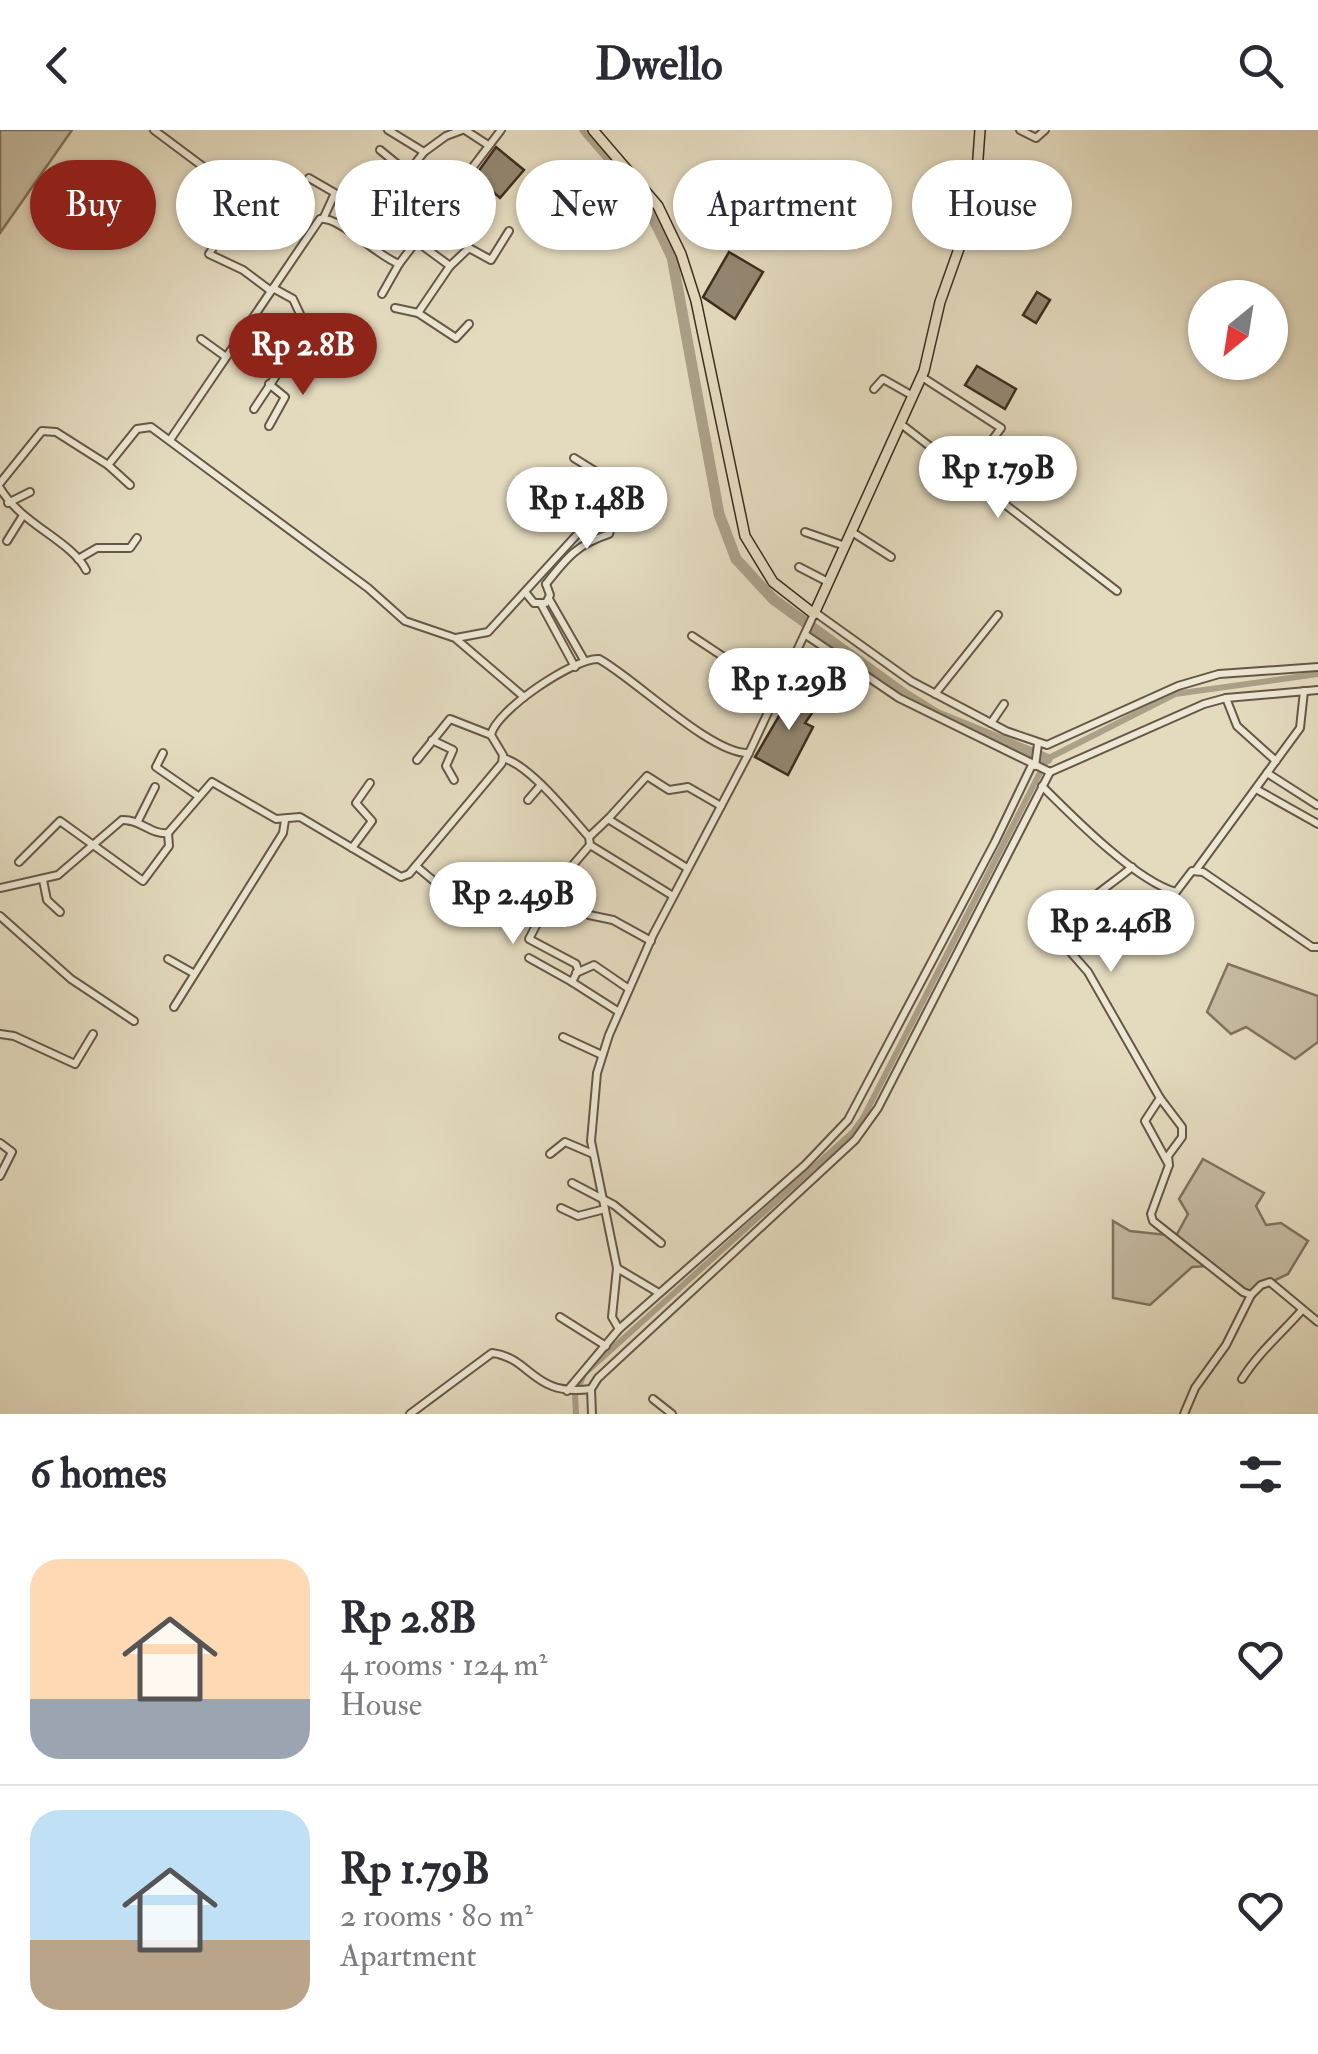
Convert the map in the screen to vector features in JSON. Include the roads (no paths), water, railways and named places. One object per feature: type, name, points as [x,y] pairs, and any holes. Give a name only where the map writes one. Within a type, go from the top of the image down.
[{"type":"main road","points":[[592,130],[658,206],[681,254],[696,300],[744,536],[773,582],[814,615],[922,377],[976,186],[980,130]]},
{"type":"street","points":[[154,130],[253,204],[254,212],[216,243],[209,254],[293,299],[308,326],[254,409]]},
{"type":"street","points":[[388,130],[424,152]]},
{"type":"street","points":[[417,160],[449,132],[463,130],[488,144]]},
{"type":"street","points":[[476,160],[501,130]]},
{"type":"street","points":[[1020,130],[1036,138],[1045,130]]},
{"type":"street","points":[[380,150],[391,160]]},
{"type":"street","points":[[170,440],[324,216],[335,193],[315,181]]},
{"type":"street","points":[[324,216],[399,264]]},
{"type":"street","points":[[473,250],[492,260],[509,231]]},
{"type":"street","points":[[382,294],[409,250]]},
{"type":"street","points":[[428,250],[450,266]]},
{"type":"street","points":[[418,313],[450,266],[467,250]]},
{"type":"street","points":[[394,308],[418,313],[456,338],[470,324]]},
{"type":"street","points":[[202,338],[226,356]]},
{"type":"street","points":[[922,377],[1000,428],[982,454],[960,459],[954,465]]},
{"type":"street","points":[[874,389],[883,378],[914,396]]},
{"type":"street","points":[[269,384],[285,397],[269,426]]},
{"type":"street","points":[[901,424],[1117,591]]},
{"type":"street","points":[[108,465],[141,426],[152,428],[368,588],[405,621],[454,638],[524,697]]},
{"type":"street","points":[[86,570],[78,559],[8,503],[0,486],[36,434],[49,430],[108,465],[130,484]]},
{"type":"street","points":[[454,638],[488,632],[597,513],[603,513],[630,493],[574,458]]},
{"type":"street","points":[[8,503],[30,492]]},
{"type":"street","points":[[575,667],[545,602],[546,584],[577,548],[595,536],[605,537],[612,530],[603,513]]},
{"type":"street","points":[[7,541],[22,516]]},
{"type":"street","points":[[587,526],[595,536]]},
{"type":"street","points":[[805,532],[846,546]]},
{"type":"street","points":[[852,532],[891,558]]},
{"type":"street","points":[[78,559],[96,548],[130,548],[137,538]]},
{"type":"street","points":[[799,568],[829,582]]},
{"type":"street","points":[[536,579],[546,584]]},
{"type":"street","points":[[525,592],[534,603],[545,602]]},
{"type":"street","points":[[545,602],[584,660]]},
{"type":"street","points":[[619,1329],[612,1317],[616,1268],[594,1155],[591,1118],[602,1055],[650,940],[749,753],[814,615],[911,682],[1038,746],[1057,742],[1178,686],[1206,678],[1318,666]]},
{"type":"street","points":[[934,694],[998,615]]},
{"type":"street","points":[[807,633],[899,698],[1048,772]]},
{"type":"street","points":[[692,636],[778,694]]},
{"type":"street","points":[[491,735],[496,722],[524,697],[584,660],[605,662],[701,731],[737,752],[749,753]]},
{"type":"street","points":[[410,1414],[492,1353],[504,1356],[550,1386],[570,1392],[589,1388],[855,1140],[878,1108],[1048,772],[1152,725],[1226,698],[1318,690]]},
{"type":"street","points":[[1042,786],[1132,867],[1173,892],[1196,870],[1300,728],[1304,691]]},
{"type":"street","points":[[1226,698],[1237,726],[1276,762]]},
{"type":"street","points":[[991,723],[1004,704]]},
{"type":"street","points":[[416,760],[454,719],[491,735],[503,758],[540,786],[590,841],[673,896]]},
{"type":"street","points":[[432,740],[453,750],[446,766],[454,780]]},
{"type":"street","points":[[570,1392],[619,1329],[813,1157],[848,1120],[996,842],[1035,765],[1038,746]]},
{"type":"street","points":[[163,753],[156,767],[198,796]]},
{"type":"street","points":[[19,862],[58,821],[143,880],[169,846],[168,833],[212,782],[276,820],[300,817],[401,877],[416,866],[503,758]]},
{"type":"street","points":[[1268,774],[1317,805]]},
{"type":"street","points":[[572,982],[576,964],[530,939],[553,892],[608,819],[648,776],[670,790],[688,787],[721,806]]},
{"type":"street","points":[[352,848],[372,821],[356,804],[370,783]]},
{"type":"street","points":[[528,800],[540,786]]},
{"type":"street","points":[[138,821],[156,788]]},
{"type":"street","points":[[1256,790],[1318,824]]},
{"type":"street","points":[[608,819],[687,868]]},
{"type":"street","points":[[0,888],[58,874],[122,820],[138,821],[158,834],[168,833]]},
{"type":"street","points":[[174,1006],[282,833],[285,820]]},
{"type":"street","points":[[416,866],[460,903]]},
{"type":"street","points":[[1132,867],[1080,910],[1062,931],[1060,940],[1088,972],[1183,1131],[1168,1156],[1169,1165],[1151,1214],[1153,1220],[1252,1295]]},
{"type":"street","points":[[1196,870],[1218,881],[1312,947],[1318,947]]},
{"type":"street","points":[[43,880],[48,900],[60,912]]},
{"type":"street","points":[[553,892],[589,915],[613,920],[650,940]]},
{"type":"street","points":[[0,916],[71,979],[134,1021]]},
{"type":"street","points":[[168,958],[193,974]]},
{"type":"street","points":[[529,958],[620,1012]]},
{"type":"street","points":[[576,973],[594,965],[629,989]]},
{"type":"street","points":[[1,1032],[75,1064],[93,1034]]},
{"type":"street","points":[[563,1037],[602,1055]]},
{"type":"street","points":[[1160,1098],[1145,1125],[1169,1165]]},
{"type":"street","points":[[550,1154],[565,1142],[594,1155]]},
{"type":"street","points":[[0,1143],[12,1152],[0,1176]]},
{"type":"street","points":[[572,1183],[604,1206]]},
{"type":"street","points":[[561,1208],[578,1216],[614,1206],[661,1243]]},
{"type":"street","points":[[616,1268],[659,1293]]},
{"type":"street","points":[[1184,1414],[1261,1285],[1270,1282],[1318,1322]]},
{"type":"street","points":[[1242,1379],[1256,1357],[1302,1310]]},
{"type":"street","points":[[560,1317],[606,1346]]},
{"type":"street","points":[[589,1388],[592,1414]]},
{"type":"street","points":[[653,1400],[672,1414]]},
{"type":"waterway","points":[[585,130],[643,197],[672,257],[719,514],[736,559],[773,599],[904,694],[936,714],[1047,759]]},
{"type":"waterway","points":[[576,1414],[575,1395],[584,1374],[853,1132],[1047,759],[1175,694],[1318,674]]}]
